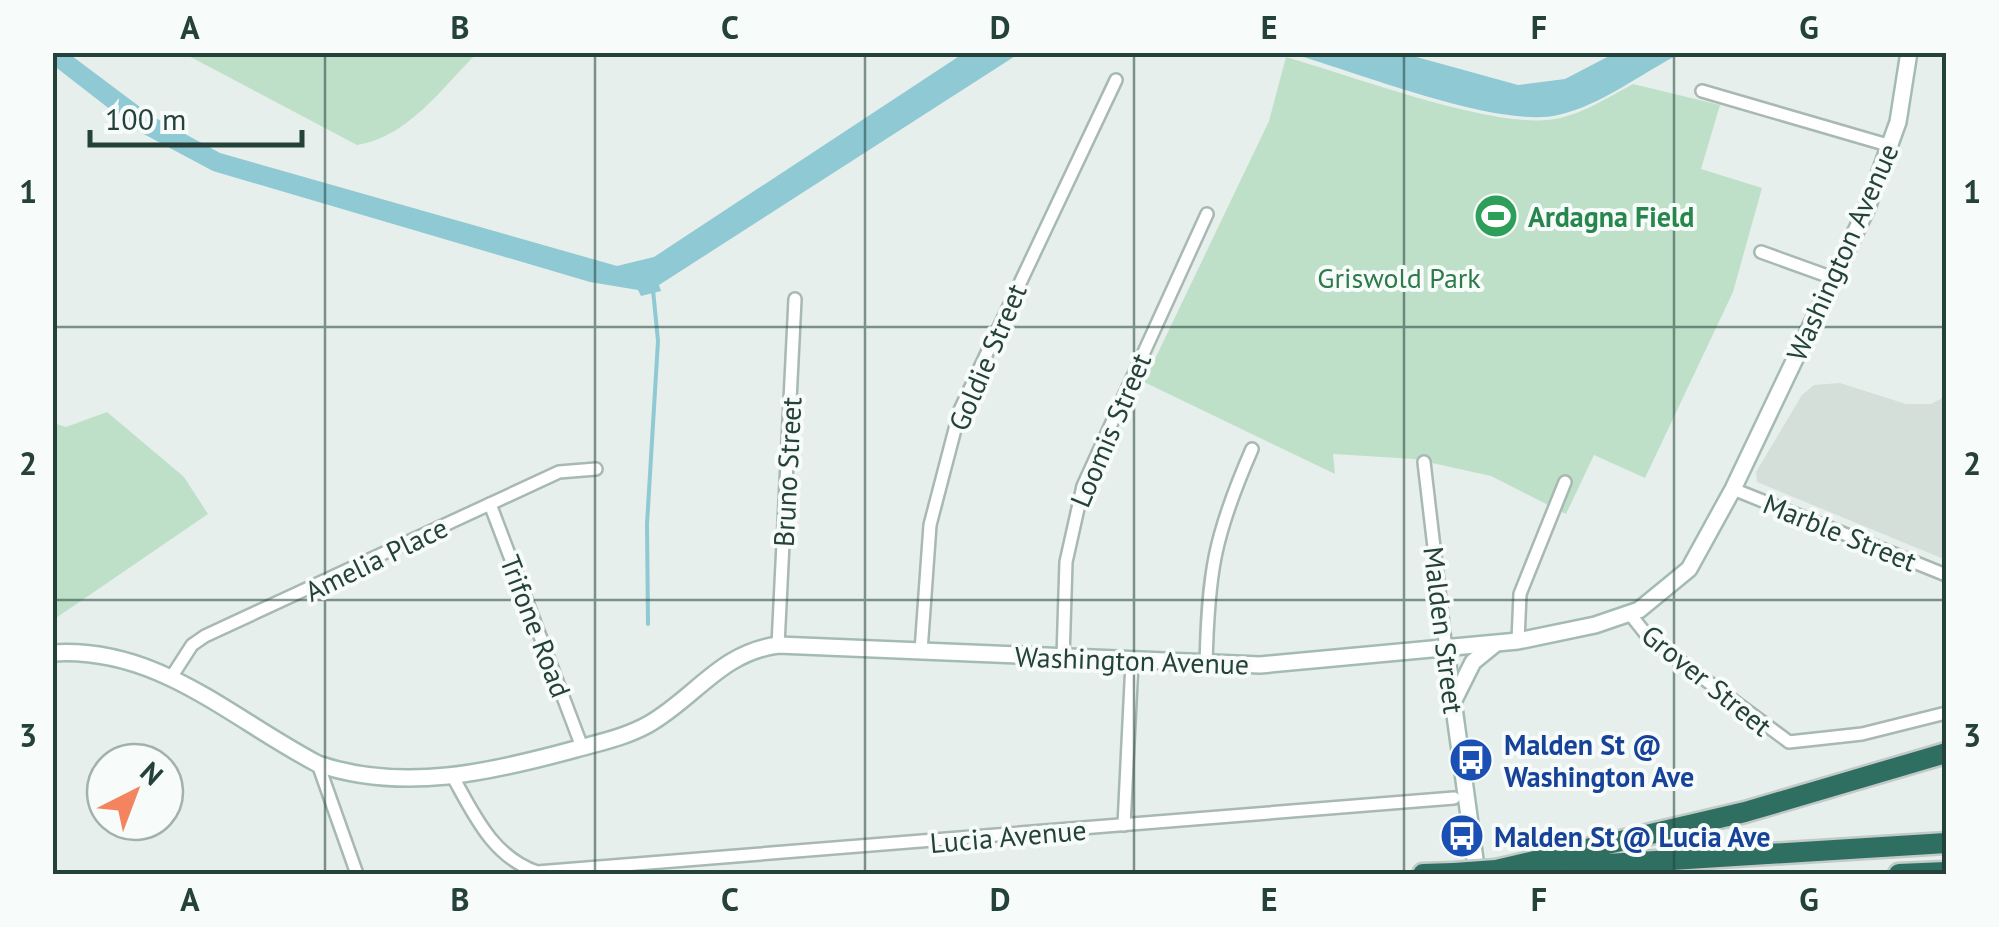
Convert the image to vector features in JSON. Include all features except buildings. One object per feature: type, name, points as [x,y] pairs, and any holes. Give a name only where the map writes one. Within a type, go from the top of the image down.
[{"type":"highway","points":[[1486,872],[1745,812],[1946,753]]},
{"type":"highway","points":[[1423,874],[1946,843]]},
{"type":"highway","points":[[1899,874],[1946,872]]},
{"type":"street","name":"Washington Avenue","points":[[52,653],[109,655],[172,676],[318,764],[393,777],[453,776],[515,766],[649,724],[732,658],[778,645],[1206,666],[1446,650],[1518,641],[1630,614],[1660,596],[1689,569],[1733,489],[1891,146],[1909,52]]},
{"type":"street","name":"Goldie Street","points":[[921,651],[930,525],[960,410],[1116,80]]},
{"type":"street","points":[[1702,91],[1891,146]]},
{"type":"street","name":"Loomis Street","points":[[1063,658],[1066,562],[1082,486],[1207,214]]},
{"type":"street","points":[[1761,252],[1833,278]]},
{"type":"street","name":"Bruno Street","points":[[778,645],[795,300]]},
{"type":"street","points":[[1206,666],[1212,554],[1252,449]]},
{"type":"street","name":"Malden Street","points":[[1424,462],[1454,706],[1460,798],[1486,872]]},
{"type":"street","name":"Amelia Place","points":[[172,676],[192,645],[206,636],[559,472],[596,468]]},
{"type":"street","points":[[1518,641],[1520,594],[1565,482]]},
{"type":"street","name":"Marble Street","points":[[1733,489],[1946,575]]},
{"type":"street","name":"Trifone Road","points":[[490,504],[582,747]]},
{"type":"street","name":"Grover Street","points":[[1630,614],[1644,634],[1789,742],[1862,734],[1946,713]]},
{"type":"street","points":[[1454,706],[1468,669],[1498,643]]},
{"type":"street","points":[[1124,825],[1132,662]]},
{"type":"street","points":[[318,764],[356,874]]},
{"type":"street","name":"Lucia Avenue","points":[[453,776],[499,850],[516,865],[536,872],[1460,798]]},
{"type":"shaded area","points":[[1840,383],[1906,404],[1931,404],[1946,396],[1946,560],[1757,482],[1756,472],[1802,395],[1814,385]]},
{"type":"green space","points":[[183,53],[477,53],[408,122],[357,145]]},
{"type":"green space","name":"Griswold Park","points":[[1286,57],[1455,108],[1521,120],[1570,115],[1633,84],[1720,105],[1701,169],[1762,188],[1733,292],[1645,478],[1594,455],[1566,514],[1491,476],[1414,459],[1333,454],[1335,474],[1144,382],[1269,121]]},
{"type":"green space","points":[[107,412],[184,477],[208,514],[53,620],[53,423],[66,427]]},
{"type":"water","points":[[52,53],[68,53],[152,116],[220,153],[617,266],[654,257],[964,53],[1020,53],[659,285],[661,291],[641,296],[638,290],[590,282],[213,171],[138,131],[53,65]]},
{"type":"water","points":[[1290,53],[1402,53],[1518,85],[1565,79],[1615,53],[1681,53],[1574,111],[1532,117],[1500,114],[1426,96]]},
{"type":"waterway","points":[[648,624],[647,524],[658,341],[653,290]]},
{"type":"place","name":"Ardagna Field","points":[[1496,216]]},
{"type":"place","name":"Malden St @ Washington Ave","points":[[1471,760]]},
{"type":"place","name":"Malden St @ Lucia Ave","points":[[1462,836]]}]
